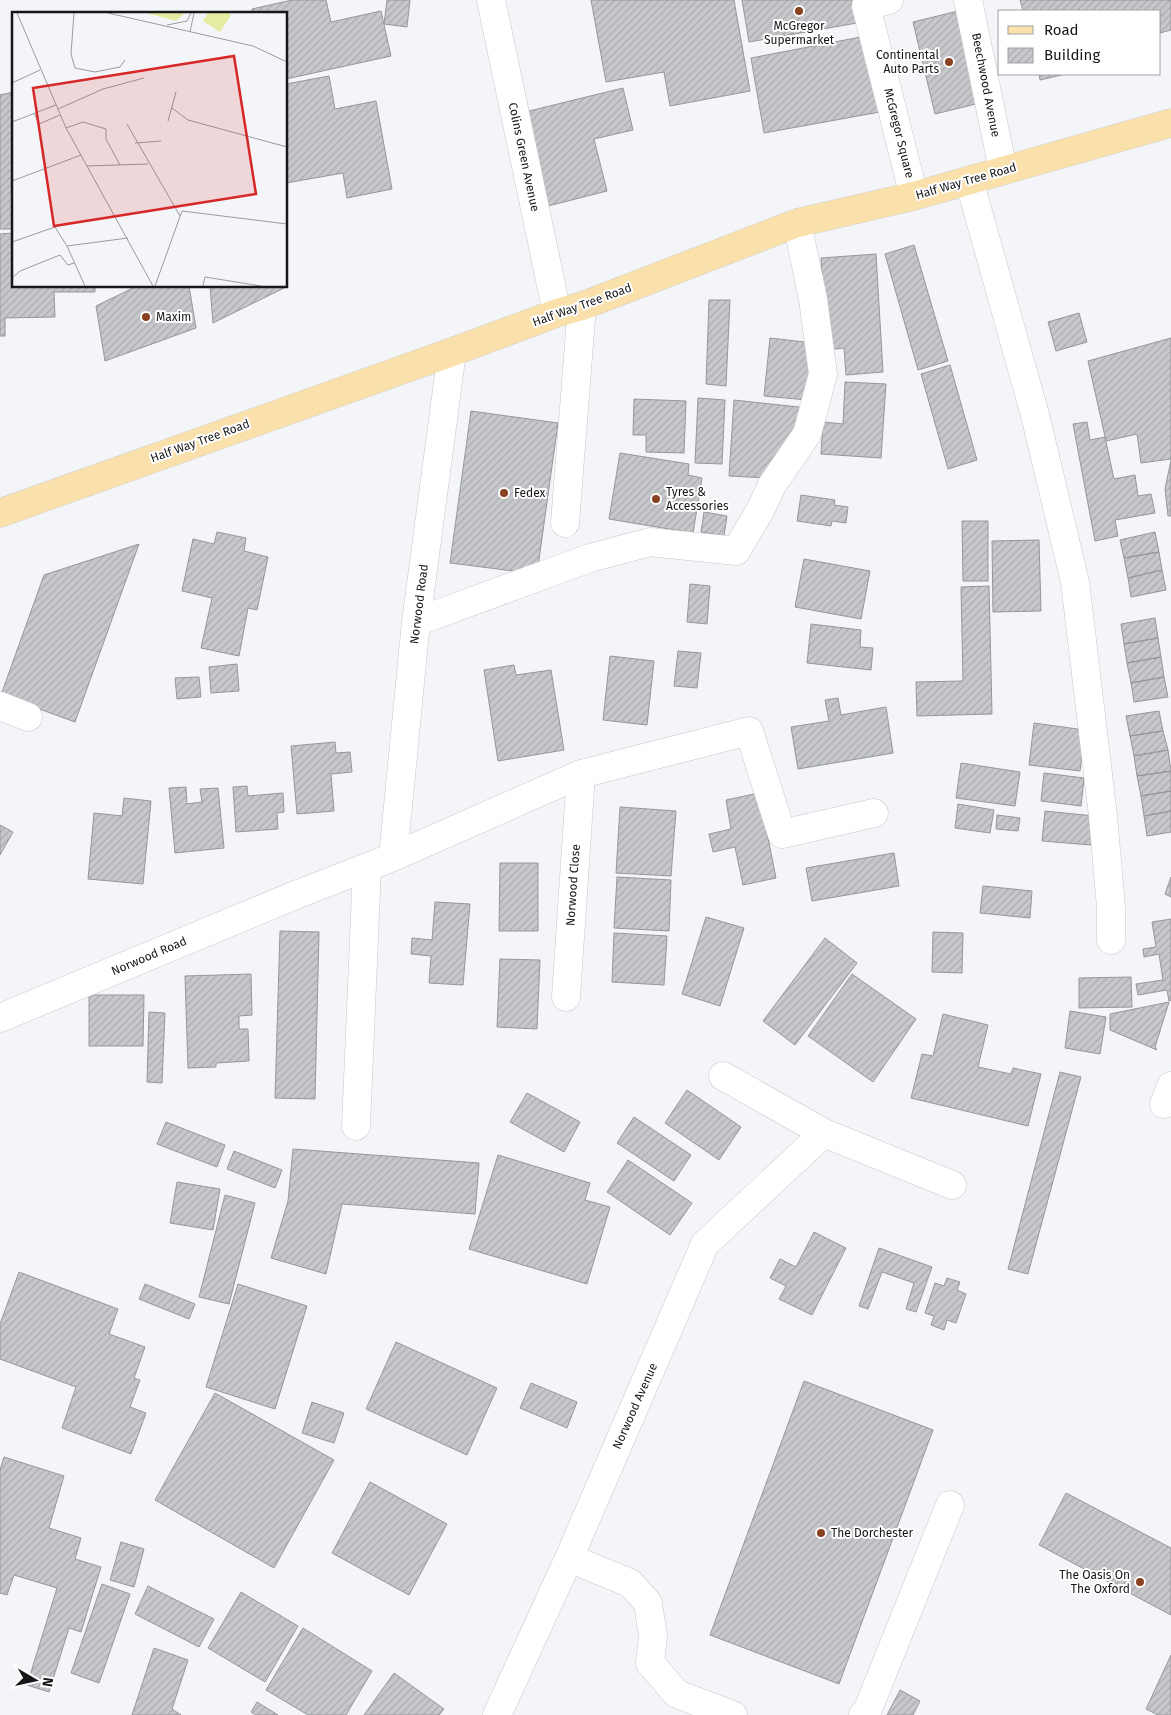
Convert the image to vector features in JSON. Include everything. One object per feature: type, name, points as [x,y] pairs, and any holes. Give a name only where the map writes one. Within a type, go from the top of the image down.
[{"type":"main road","name":"Half Way Tree Road","points":[[1,518],[569,310],[797,224],[914,196],[1171,123]]},
{"type":"street","name":"Colins Green Avenue","points":[[491,0],[569,310],[565,523]]},
{"type":"street","name":"McGregor Square","points":[[889,0],[866,6],[914,196]]},
{"type":"street","name":"Beechwood Avenue","points":[[968,0],[1003,170]]},
{"type":"street","points":[[969,180],[1035,415],[1075,582],[1103,816],[1111,907],[1111,940]]},
{"type":"street","points":[[416,622],[590,558],[650,542],[736,552],[761,509],[772,485],[807,434],[822,374],[813,299],[797,224]]},
{"type":"street","name":"Norwood Road","points":[[393,857],[416,622],[452,352]]},
{"type":"street","points":[[0,706],[28,716]]},
{"type":"street","name":"Norwood Road","points":[[0,1018],[298,894],[367,868],[581,774],[749,731],[782,834],[874,813]]},
{"type":"street","name":"Norwood Close","points":[[566,997],[581,774]]},
{"type":"street","points":[[356,1126],[367,868]]},
{"type":"street","points":[[723,1076],[824,1133],[952,1185]]},
{"type":"street","name":"Norwood Avenue","points":[[497,1715],[569,1558],[706,1244],[824,1133]]},
{"type":"street","points":[[863,1715],[868,1709],[950,1505]]},
{"type":"street","points":[[569,1558],[630,1583],[648,1603],[653,1637],[650,1663],[677,1694],[733,1715]]},
{"type":"building","points":[[292,0],[326,0],[331,22],[381,11],[391,56],[288,79],[288,12],[253,12],[252,9]]},
{"type":"building","points":[[387,0],[410,0],[407,27],[384,24]]},
{"type":"building","points":[[591,0],[734,0],[750,91],[670,106],[664,72],[606,82]]},
{"type":"building","name":"McGregor Supermarket","points":[[742,0],[852,0],[857,23],[749,42]]},
{"type":"building","points":[[1020,0],[1171,0],[1171,30],[1161,33],[1161,10],[1023,10]]},
{"type":"building","name":"Continental Auto Parts","points":[[962,10],[984,102],[935,114],[913,22]]},
{"type":"building","points":[[866,36],[880,112],[764,133],[751,58]]},
{"type":"building","points":[[1039,75],[1062,75],[1040,80]]},
{"type":"building","points":[[329,76],[335,109],[376,101],[392,189],[347,198],[343,173],[288,183],[288,84]]},
{"type":"building","points":[[623,88],[633,130],[594,139],[607,191],[544,207],[521,113]]},
{"type":"building","points":[[12,92],[12,229],[0,229],[0,95]]},
{"type":"building","points":[[12,233],[12,288],[95,288],[95,292],[54,292],[55,317],[5,318],[5,336],[0,336],[0,234]]},
{"type":"building","points":[[914,245],[948,361],[918,370],[885,254]]},
{"type":"building","points":[[876,254],[883,372],[846,375],[844,348],[827,350],[821,258]]},
{"type":"building","name":"Maxim","points":[[133,288],[189,288],[196,328],[105,361],[96,306]]},
{"type":"building","points":[[210,288],[284,288],[213,323]]},
{"type":"building","points":[[709,300],[730,300],[726,386],[706,384]]},
{"type":"building","points":[[1079,313],[1087,342],[1056,351],[1048,322]]},
{"type":"building","points":[[770,338],[813,343],[807,400],[764,396]]},
{"type":"building","points":[[1171,338],[1171,459],[1141,463],[1137,434],[1106,441],[1088,361]]},
{"type":"building","points":[[950,365],[977,460],[948,469],[921,374]]},
{"type":"building","points":[[845,382],[886,384],[881,458],[821,454],[823,422],[843,424]]},
{"type":"building","points":[[698,398],[725,400],[722,464],[695,463]]},
{"type":"building","points":[[634,399],[686,401],[684,453],[646,452],[646,435],[633,435]]},
{"type":"building","points":[[734,400],[808,408],[767,478],[729,476]]},
{"type":"building","name":"Fedex","points":[[471,411],[558,423],[537,574],[450,563]]},
{"type":"building","points":[[1087,422],[1090,440],[1105,437],[1114,479],[1135,475],[1138,496],[1151,494],[1155,513],[1115,520],[1118,536],[1095,541],[1073,424]]},
{"type":"building","name":"Tyres & Accessories","points":[[620,453],[689,464],[688,475],[702,478],[693,533],[609,519]]},
{"type":"building","points":[[1171,460],[1171,516],[1168,516],[1165,489]]},
{"type":"building","points":[[801,495],[835,500],[834,505],[848,507],[846,523],[832,521],[831,526],[797,521]]},
{"type":"building","points":[[704,512],[727,516],[724,536],[701,532]]},
{"type":"building","points":[[962,521],[988,521],[988,581],[963,581]]},
{"type":"building","points":[[217,532],[246,538],[244,551],[268,557],[257,610],[248,608],[239,656],[201,648],[212,598],[182,591],[193,539],[214,544]]},
{"type":"building","points":[[1155,532],[1159,552],[1124,558],[1120,540]]},
{"type":"building","points":[[1039,540],[1041,611],[993,612],[992,541]]},
{"type":"building","points":[[139,544],[75,722],[1,695],[44,575]]},
{"type":"building","points":[[1159,552],[1162,570],[1128,578],[1124,558]]},
{"type":"building","points":[[804,559],[870,571],[861,619],[795,607]]},
{"type":"building","points":[[1162,570],[1166,590],[1131,597],[1128,578]]},
{"type":"building","points":[[690,584],[710,586],[707,624],[687,622]]},
{"type":"building","points":[[989,586],[992,714],[917,716],[916,682],[963,681],[961,587]]},
{"type":"building","points":[[1155,618],[1158,638],[1124,644],[1121,624]]},
{"type":"building","points":[[811,624],[861,630],[860,647],[873,648],[871,670],[807,663]]},
{"type":"building","points":[[1158,638],[1161,657],[1127,663],[1124,644]]},
{"type":"building","points":[[678,651],[701,653],[697,688],[674,686]]},
{"type":"building","points":[[610,656],[654,661],[647,725],[603,720]]},
{"type":"building","points":[[1161,657],[1164,677],[1131,683],[1127,663]]},
{"type":"building","points":[[237,664],[239,691],[211,693],[209,667]]},
{"type":"building","points":[[514,665],[516,675],[551,670],[564,750],[498,761],[484,670]]},
{"type":"building","points":[[199,677],[201,697],[177,699],[175,678]]},
{"type":"building","points":[[1164,677],[1168,697],[1134,702],[1131,683]]},
{"type":"building","points":[[838,698],[841,715],[886,707],[893,753],[798,769],[791,727],[829,721],[825,700]]},
{"type":"building","points":[[1159,711],[1163,731],[1130,736],[1126,716]]},
{"type":"building","points":[[1034,723],[1085,730],[1080,771],[1029,765]]},
{"type":"building","points":[[1163,731],[1168,750],[1134,756],[1130,736]]},
{"type":"building","points":[[335,742],[336,753],[350,752],[352,772],[331,774],[334,811],[297,814],[291,746]]},
{"type":"building","points":[[1168,750],[1171,771],[1137,776],[1134,756]]},
{"type":"building","points":[[961,763],[1020,772],[1015,806],[956,798]]},
{"type":"building","points":[[1171,771],[1171,791],[1141,796],[1137,776]]},
{"type":"building","points":[[1044,773],[1084,778],[1081,806],[1041,801]]},
{"type":"building","points":[[247,786],[248,796],[283,793],[284,812],[277,813],[278,829],[236,832],[233,787]]},
{"type":"building","points":[[186,787],[187,804],[202,802],[200,789],[218,788],[224,848],[175,853],[169,788]]},
{"type":"building","points":[[1171,791],[1171,811],[1144,816],[1141,796]]},
{"type":"building","points":[[759,793],[776,878],[743,885],[735,847],[713,852],[709,834],[731,829],[726,800]]},
{"type":"building","points":[[124,798],[151,801],[143,884],[88,879],[94,813],[122,816]]},
{"type":"building","points":[[958,804],[994,810],[990,833],[955,828]]},
{"type":"building","points":[[620,807],[676,811],[671,876],[616,873]]},
{"type":"building","points":[[1045,811],[1094,816],[1091,845],[1042,841]]},
{"type":"building","points":[[1171,811],[1171,832],[1147,836],[1144,816]]},
{"type":"building","points":[[997,815],[1020,818],[1018,831],[996,829]]},
{"type":"building","points":[[0,825],[13,832],[0,855]]},
{"type":"building","points":[[894,853],[899,886],[812,901],[806,868]]},
{"type":"building","points":[[500,863],[538,863],[538,931],[499,931]]},
{"type":"building","points":[[617,877],[671,880],[669,931],[614,928]]},
{"type":"building","points":[[1171,877],[1171,897],[1165,894]]},
{"type":"building","points":[[983,886],[1032,891],[1030,918],[980,913]]},
{"type":"building","points":[[435,902],[470,904],[463,985],[429,983],[431,956],[411,954],[412,938],[432,940]]},
{"type":"building","points":[[706,917],[744,928],[720,1006],[682,994]]},
{"type":"building","points":[[1171,919],[1171,1000],[1169,1001],[1167,990],[1138,995],[1136,984],[1163,980],[1159,954],[1144,957],[1143,949],[1156,947],[1152,922]]},
{"type":"building","points":[[280,931],[319,932],[315,1099],[275,1098]]},
{"type":"building","points":[[933,932],[963,933],[962,973],[932,972]]},
{"type":"building","points":[[614,933],[667,936],[664,985],[612,982]]},
{"type":"building","points":[[825,938],[857,963],[795,1045],[763,1021]]},
{"type":"building","points":[[500,959],[540,960],[537,1029],[497,1027]]},
{"type":"building","points":[[251,974],[252,1015],[239,1016],[239,1029],[248,1029],[249,1061],[216,1063],[216,1067],[188,1068],[185,976]]},
{"type":"building","points":[[852,974],[916,1019],[873,1082],[808,1036]]},
{"type":"building","points":[[1131,977],[1132,1007],[1079,1008],[1079,978]]},
{"type":"building","points":[[89,995],[144,995],[143,1046],[89,1046]]},
{"type":"building","points":[[1169,1002],[1155,1047],[1157,1050],[1110,1030],[1110,1014]]},
{"type":"building","points":[[1070,1011],[1106,1017],[1100,1054],[1065,1048]]},
{"type":"building","points":[[149,1012],[165,1013],[162,1083],[147,1082]]},
{"type":"building","points":[[943,1014],[988,1025],[978,1067],[1011,1074],[1013,1068],[1041,1074],[1028,1126],[911,1098],[922,1054],[933,1056]]},
{"type":"building","points":[[1060,1072],[1081,1077],[1028,1274],[1008,1269]]},
{"type":"building","points":[[687,1090],[741,1127],[719,1160],[665,1123]]},
{"type":"building","points":[[527,1093],[580,1122],[564,1152],[510,1122]]},
{"type":"building","points":[[634,1117],[691,1155],[674,1181],[617,1143]]},
{"type":"building","points":[[166,1122],[225,1145],[217,1167],[157,1144]]},
{"type":"building","points":[[293,1149],[479,1163],[475,1214],[342,1204],[326,1274],[271,1258],[288,1201]]},
{"type":"building","points":[[234,1151],[282,1170],[275,1188],[227,1169]]},
{"type":"building","points":[[498,1155],[590,1183],[585,1200],[610,1207],[587,1284],[469,1249]]},
{"type":"building","points":[[628,1160],[692,1203],[670,1235],[607,1192]]},
{"type":"building","points":[[177,1182],[220,1189],[213,1230],[170,1223]]},
{"type":"building","points":[[225,1195],[255,1203],[229,1304],[199,1297]]},
{"type":"building","points":[[814,1232],[846,1248],[812,1315],[779,1299],[786,1286],[770,1278],[780,1259],[796,1267]]},
{"type":"building","points":[[879,1248],[932,1267],[916,1312],[906,1309],[914,1283],[882,1272],[868,1309],[859,1306]]},
{"type":"building","points":[[19,1272],[118,1309],[109,1334],[145,1347],[134,1378],[140,1380],[130,1407],[146,1413],[131,1454],[62,1428],[76,1387],[0,1359],[0,1324]]},
{"type":"building","points":[[947,1278],[960,1282],[957,1290],[966,1294],[956,1323],[947,1320],[944,1330],[931,1325],[934,1316],[925,1313],[935,1283],[944,1286]]},
{"type":"building","points":[[145,1284],[195,1304],[189,1319],[139,1299]]},
{"type":"building","points":[[238,1284],[307,1306],[275,1409],[206,1387]]},
{"type":"building","points":[[396,1342],[497,1388],[467,1455],[366,1409]]},
{"type":"building","name":"The Dorchester","points":[[804,1381],[933,1430],[839,1684],[710,1635]]},
{"type":"building","points":[[531,1383],[577,1402],[567,1428],[520,1408]]},
{"type":"building","points":[[215,1393],[334,1460],[274,1568],[155,1500]]},
{"type":"building","points":[[312,1402],[344,1413],[334,1443],[302,1433]]},
{"type":"building","points":[[4,1457],[64,1476],[49,1528],[81,1538],[75,1559],[101,1567],[81,1632],[69,1628],[49,1692],[27,1685],[57,1588],[14,1575],[7,1595],[0,1593],[0,1470]]},
{"type":"building","points":[[370,1482],[447,1524],[409,1595],[332,1553]]},
{"type":"building","name":"The Oasis On The Oxford","points":[[1066,1493],[1171,1548],[1171,1615],[1039,1545]]},
{"type":"building","points":[[121,1542],[144,1549],[134,1587],[110,1580]]},
{"type":"building","points":[[102,1584],[130,1594],[99,1683],[71,1673]]},
{"type":"building","points":[[148,1586],[214,1619],[199,1647],[135,1614]]},
{"type":"building","points":[[241,1592],[298,1626],[265,1682],[208,1648]]},
{"type":"building","points":[[303,1628],[372,1671],[346,1715],[308,1715],[266,1690]]},
{"type":"building","points":[[154,1648],[188,1660],[172,1709],[181,1715],[132,1715]]},
{"type":"building","points":[[1171,1655],[1171,1715],[1158,1715],[1146,1709]]},
{"type":"building","points":[[394,1673],[444,1709],[439,1715],[364,1715]]},
{"type":"building","points":[[900,1690],[920,1701],[913,1715],[887,1715]]},
{"type":"building","points":[[257,1702],[278,1715],[256,1715],[251,1712]]},
{"type":"place","name":"McGregor Supermarket","points":[[799,11]]},
{"type":"place","name":"Continental Auto Parts","points":[[949,62]]},
{"type":"place","name":"Maxim","points":[[146,317]]},
{"type":"place","name":"Fedex","points":[[504,493]]},
{"type":"place","name":"Tyres & Accessories","points":[[656,499]]},
{"type":"place","name":"The Dorchester","points":[[821,1533]]},
{"type":"place","name":"The Oasis On The Oxford","points":[[1140,1582]]}]
